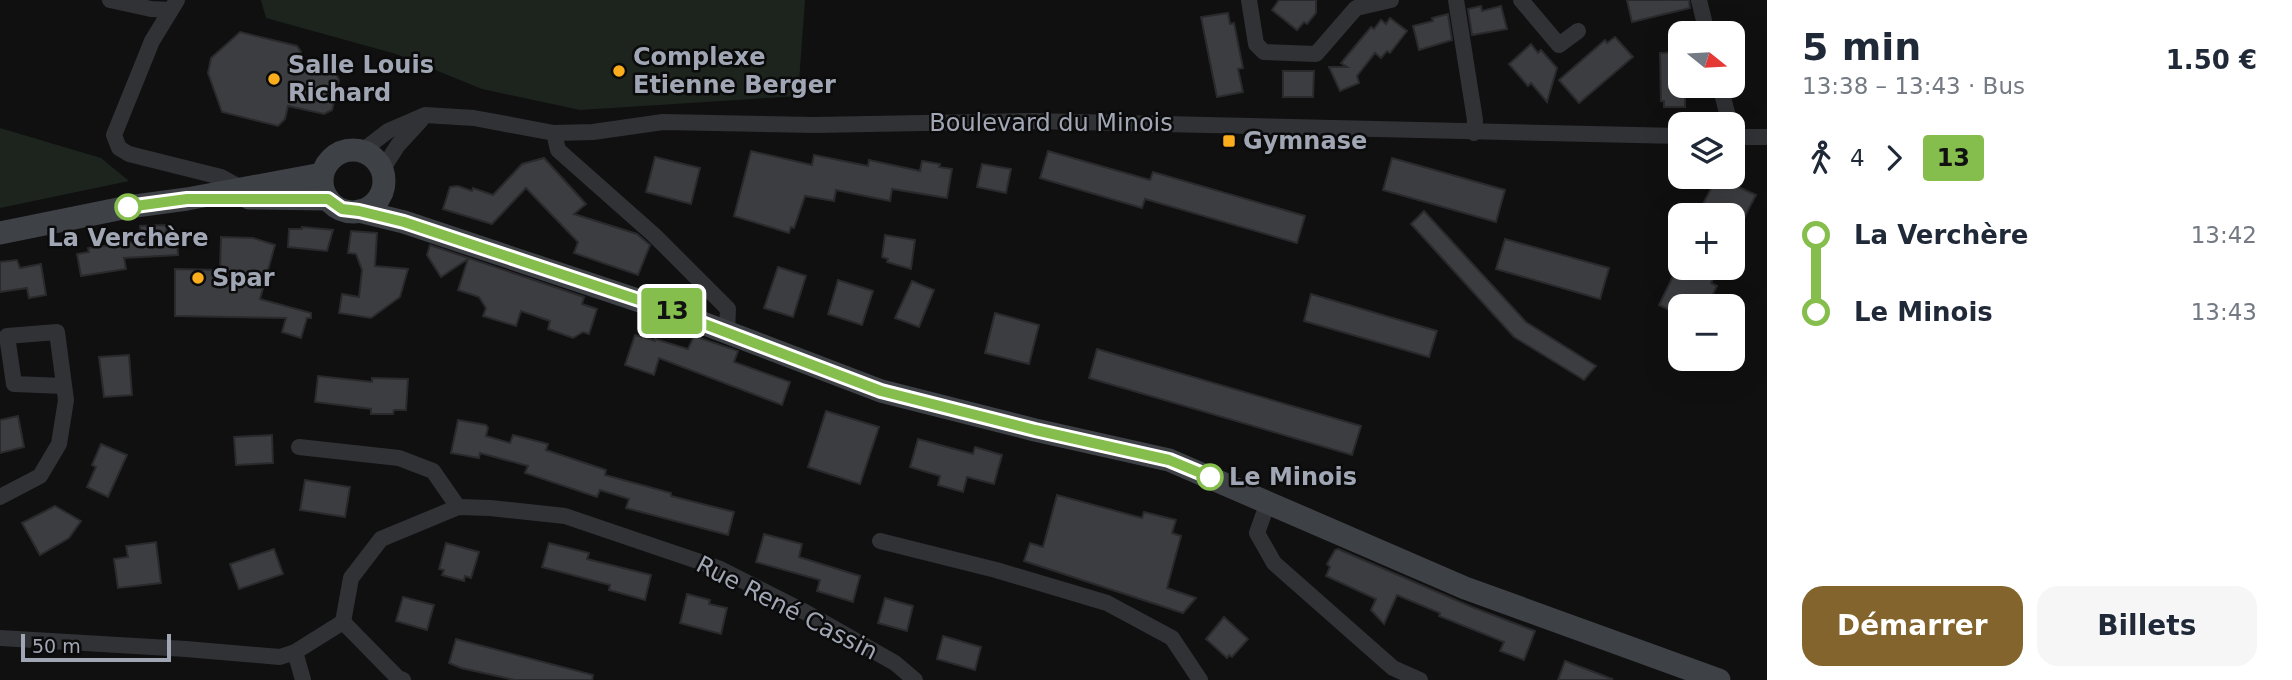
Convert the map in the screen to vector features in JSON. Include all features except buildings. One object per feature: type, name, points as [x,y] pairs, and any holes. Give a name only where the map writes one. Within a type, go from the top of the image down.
[{"type":"main road","points":[[404,222],[377,162],[362,151],[353,150],[336,155],[329,161],[322,174],[322,186],[328,199],[342,209],[404,222],[589,283],[727,331],[881,391],[1169,460],[1465,589],[1719,680]]},
{"type":"main road","points":[[0,233],[128,207],[322,174]]},
{"type":"main road","points":[[359,211],[368,208],[375,201],[382,177]]},
{"type":"main road","points":[[187,199],[328,199]]},
{"type":"street","points":[[110,0],[151,9],[173,5]]},
{"type":"street","points":[[1249,0],[1256,44],[1264,52],[1316,54],[1356,8],[1391,0]]},
{"type":"street","points":[[1456,0],[1475,120],[1474,133]]},
{"type":"street","points":[[1521,0],[1559,45],[1578,31]]},
{"type":"street","points":[[1699,0],[1704,21]]},
{"type":"street","points":[[173,5],[152,41],[114,135],[119,148],[130,154],[221,177],[243,189]]},
{"type":"street","points":[[382,177],[398,145],[425,115]]},
{"type":"street","name":"Boulevard du Minois","points":[[362,151],[388,131],[425,115],[474,118],[554,133],[593,132],[663,122],[815,125],[1034,121],[1668,136]]},
{"type":"street","points":[[554,133],[558,150],[654,235],[727,309],[727,331]]},
{"type":"street","points":[[1745,137],[1767,137]]},
{"type":"street","points":[[0,497],[40,476],[59,444],[66,400],[57,332],[7,336],[14,384],[64,386]]},
{"type":"street","points":[[299,447],[399,458],[410,462],[433,471],[458,507]]},
{"type":"street","points":[[1268,502],[1257,533],[1274,563],[1393,668],[1420,680]]},
{"type":"street","name":"Rue René Cassin","points":[[343,622],[351,578],[382,539],[458,507],[490,508],[565,516],[718,568],[805,612],[895,663],[915,680]]},
{"type":"street","points":[[880,541],[996,570],[1107,603],[1172,638],[1199,680]]},
{"type":"street","points":[[0,638],[280,657],[295,652],[343,622],[403,680]]},
{"type":"street","points":[[295,652],[303,680]]},
{"type":"shaded area","name":"Complexe Etienne Berger","points":[[261,0],[805,0],[798,96],[580,110],[482,89],[396,54],[266,18]]},
{"type":"shaded area","points":[[0,128],[101,158],[129,181],[0,208]]},
{"type":"bus line","name":"13","points":[[128,207],[187,199],[328,199],[334,205],[350,212],[359,211],[404,222],[657,306],[881,391],[1169,460],[1210,477]]},
{"type":"place","name":"Complexe Etienne Berger","points":[[619,71]]},
{"type":"place","name":"Salle Louis Richard","points":[[274,79]]},
{"type":"place","name":"Gymnase","points":[[1229,141]]},
{"type":"place","name":"La Verchère","points":[[128,207]]},
{"type":"place","name":"Spar","points":[[198,278]]},
{"type":"place","name":"Le Minois","points":[[1210,477]]}]
